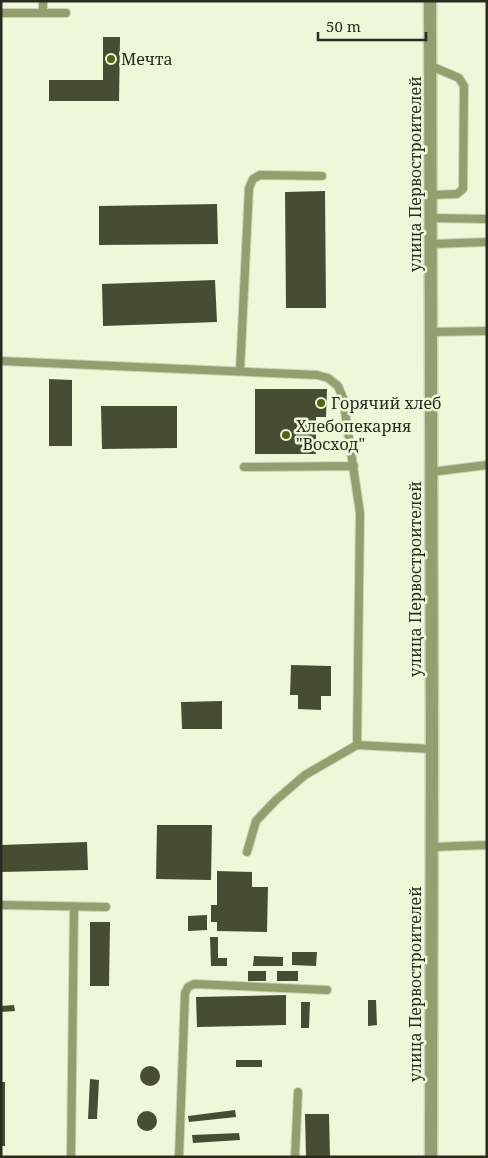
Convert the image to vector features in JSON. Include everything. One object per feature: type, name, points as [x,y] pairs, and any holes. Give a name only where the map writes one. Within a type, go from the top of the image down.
[{"type":"street","name":"улица Первостроителей","points":[[430,1],[431,1157]]},
{"type":"lane","points":[[43,1],[43,13]]},
{"type":"lane","points":[[1,13],[66,13]]},
{"type":"lane","points":[[430,66],[460,78],[464,86],[463,189],[457,194],[431,195]]},
{"type":"lane","points":[[240,371],[250,188],[253,179],[260,175],[322,176]]},
{"type":"lane","points":[[431,218],[487,219]]},
{"type":"lane","points":[[431,244],[487,242]]},
{"type":"lane","points":[[431,332],[487,331]]},
{"type":"lane","points":[[1,362],[317,374],[328,378],[338,386],[343,398],[360,513],[357,745]]},
{"type":"lane","points":[[431,472],[487,465]]},
{"type":"lane","points":[[244,467],[354,466]]},
{"type":"lane","points":[[247,852],[256,821],[276,800],[305,775],[357,745],[432,749]]},
{"type":"lane","points":[[432,847],[487,845]]},
{"type":"lane","points":[[1,905],[106,907]]},
{"type":"lane","points":[[70,1157],[74,907]]},
{"type":"lane","points":[[179,1157],[185,993],[188,987],[194,984],[327,990]]},
{"type":"lane","points":[[295,1157],[298,1092]]},
{"type":"building","name":"Мечта","points":[[103,37],[120,37],[119,101],[49,101],[49,80],[103,80]]},
{"type":"building","points":[[325,191],[326,308],[286,308],[285,192]]},
{"type":"building","points":[[217,204],[218,244],[99,245],[99,206]]},
{"type":"building","points":[[215,280],[217,322],[103,326],[102,284]]},
{"type":"building","points":[[49,379],[72,380],[72,446],[49,446]]},
{"type":"building","name":"Хлебопекарня \"Восход\"","points":[[255,389],[327,389],[326,417],[316,417],[316,454],[255,454]]},
{"type":"building","points":[[101,406],[177,406],[177,448],[102,449]]},
{"type":"building","points":[[291,665],[331,666],[331,696],[321,696],[321,710],[298,709],[298,695],[290,695]]},
{"type":"building","points":[[222,701],[222,729],[182,729],[181,702]]},
{"type":"building","points":[[157,825],[212,825],[211,880],[156,879]]},
{"type":"building","points":[[87,842],[88,870],[1,872],[1,845]]},
{"type":"building","points":[[217,871],[252,872],[252,887],[268,887],[267,932],[217,931],[217,922],[211,922],[211,905],[217,905]]},
{"type":"building","points":[[207,915],[207,930],[188,931],[188,916]]},
{"type":"building","points":[[90,922],[110,922],[109,986],[90,986]]},
{"type":"building","points":[[210,937],[218,937],[218,958],[227,958],[227,966],[211,966]]},
{"type":"building","points":[[292,952],[317,952],[316,966],[292,965]]},
{"type":"building","points":[[254,956],[283,957],[283,966],[253,966]]},
{"type":"building","points":[[248,971],[266,971],[266,981],[248,981]]},
{"type":"building","points":[[277,971],[298,971],[298,981],[277,981]]},
{"type":"building","points":[[286,995],[286,1025],[197,1027],[196,997]]},
{"type":"building","points":[[368,1000],[376,1000],[377,1025],[368,1026]]},
{"type":"building","points":[[301,1002],[310,1002],[309,1028],[301,1028]]},
{"type":"building","points":[[14,1005],[15,1011],[1,1012],[1,1006]]},
{"type":"building","points":[[236,1060],[262,1060],[262,1067],[236,1067]]},
{"type":"building","points":[[150,1066],[157,1069],[160,1076],[157,1083],[150,1086],[143,1083],[140,1076],[143,1069]]},
{"type":"building","points":[[90,1079],[99,1080],[97,1119],[88,1119]]},
{"type":"building","points":[[1,1082],[5,1082],[5,1146],[1,1146]]},
{"type":"building","points":[[235,1110],[236,1117],[189,1122],[188,1116]]},
{"type":"building","points":[[147,1111],[154,1114],[157,1121],[154,1128],[147,1131],[140,1128],[137,1121],[140,1114]]},
{"type":"building","points":[[305,1114],[329,1114],[330,1157],[306,1157]]},
{"type":"building","points":[[239,1133],[240,1140],[193,1143],[192,1135]]},
{"type":"place","name":"Мечта","points":[[111,59]]},
{"type":"place","name":"Горячий хлеб","points":[[321,403]]},
{"type":"place","name":"Хлебопекарня \"Восход\"","points":[[286,435]]}]
